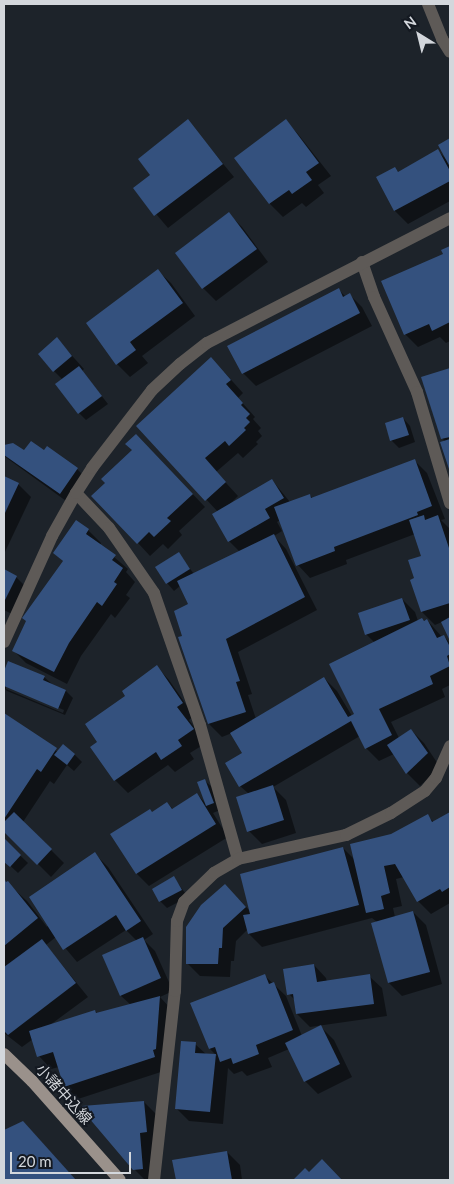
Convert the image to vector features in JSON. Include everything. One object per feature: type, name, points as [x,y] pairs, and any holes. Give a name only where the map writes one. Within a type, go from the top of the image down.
[{"type":"main road","name":"小諸中込線","points":[[4,1054],[32,1081],[120,1180]]},
{"type":"street","points":[[428,4],[442,39],[450,52]]},
{"type":"street","points":[[4,642],[52,536],[76,493],[92,468],[152,390],[180,364],[207,344],[450,218]]},
{"type":"street","points":[[362,262],[374,297],[417,392],[450,503]]},
{"type":"street","points":[[76,493],[109,528],[154,593],[200,725],[238,859]]},
{"type":"street","points":[[154,1180],[175,991],[177,921],[184,902],[214,873],[238,859],[346,835],[391,813],[425,791],[436,778],[450,746]]},
{"type":"building","points":[[188,119],[223,164],[154,216],[133,188],[150,175],[138,159]]},
{"type":"building","points":[[286,119],[319,163],[306,172],[312,180],[292,194],[289,190],[269,204],[234,158]]},
{"type":"building","points":[[450,138],[450,167],[438,145]]},
{"type":"building","points":[[438,149],[450,171],[450,181],[394,211],[376,177],[395,167],[398,172]]},
{"type":"building","points":[[229,212],[257,249],[202,289],[175,253]]},
{"type":"building","points":[[450,246],[450,322],[432,331],[429,324],[404,335],[381,281],[443,254],[441,250]]},
{"type":"building","points":[[158,269],[183,303],[130,342],[136,350],[116,365],[86,323]]},
{"type":"building","points":[[339,288],[343,297],[350,293],[360,313],[242,374],[227,346]]},
{"type":"building","points":[[57,337],[72,356],[53,372],[38,354]]},
{"type":"building","points":[[211,357],[231,380],[226,384],[250,414],[246,418],[250,422],[244,428],[246,430],[229,446],[225,441],[205,458],[226,482],[205,501],[136,426]]},
{"type":"building","points":[[79,366],[102,396],[78,414],[55,384]]},
{"type":"building","points":[[450,368],[450,437],[441,439],[421,377]]},
{"type":"building","points":[[403,417],[409,435],[390,441],[385,423]]},
{"type":"building","points":[[136,434],[193,494],[167,518],[171,521],[154,537],[149,532],[137,544],[91,496],[105,483],[101,479],[132,450],[125,444]]},
{"type":"building","points":[[450,439],[450,472],[440,442]]},
{"type":"building","points":[[31,441],[44,450],[47,446],[78,468],[60,494],[4,455],[4,445],[13,443],[24,450]]},
{"type":"building","points":[[415,459],[432,506],[417,512],[418,515],[334,547],[335,551],[296,566],[274,507],[310,494],[311,498]]},
{"type":"building","points":[[4,476],[19,483],[4,515]]},
{"type":"building","points":[[272,479],[284,498],[265,509],[270,518],[228,542],[212,514]]},
{"type":"building","points":[[424,515],[425,520],[438,515],[450,551],[450,603],[421,612],[410,580],[414,578],[408,560],[421,556],[409,520]]},
{"type":"building","points":[[76,520],[89,529],[86,534],[116,555],[112,560],[123,568],[114,582],[117,584],[102,606],[97,602],[69,643],[54,672],[12,651],[26,621],[22,618],[63,561],[53,553]]},
{"type":"building","points":[[274,534],[305,597],[226,639],[240,681],[236,682],[246,712],[208,724],[178,637],[182,636],[174,611],[188,604],[177,581]]},
{"type":"building","points":[[179,552],[190,569],[166,584],[155,567]]},
{"type":"building","points":[[4,569],[17,576],[4,602]]},
{"type":"building","points":[[402,598],[410,620],[365,635],[358,613]]},
{"type":"building","points":[[450,617],[450,641],[441,622]]},
{"type":"building","points":[[422,618],[424,621],[427,619],[437,638],[444,635],[450,647],[450,654],[447,656],[450,666],[430,676],[433,684],[379,709],[392,735],[365,749],[351,721],[239,787],[225,763],[242,753],[230,733],[324,677],[348,717],[354,714],[329,664]]},
{"type":"building","points":[[8,661],[45,676],[43,680],[66,690],[58,709],[4,686],[4,671]]},
{"type":"building","points":[[157,665],[183,703],[177,707],[194,729],[178,740],[182,746],[161,760],[156,752],[114,781],[90,747],[97,742],[85,724],[125,696],[122,691]]},
{"type":"building","points":[[4,713],[57,748],[41,772],[37,769],[4,819]]},
{"type":"building","points":[[411,729],[428,753],[406,774],[387,745]]},
{"type":"building","points":[[63,744],[75,754],[67,765],[54,755]]},
{"type":"building","points":[[205,779],[214,803],[206,806],[197,782]]},
{"type":"building","points":[[273,785],[284,820],[247,832],[236,797]]},
{"type":"building","points":[[197,793],[216,824],[136,874],[110,834],[150,809],[152,812],[167,802],[172,809]]},
{"type":"building","points":[[14,812],[52,849],[37,865],[4,832],[4,822]]},
{"type":"building","points":[[450,812],[450,887],[442,892],[440,889],[417,902],[395,864],[384,866],[390,893],[381,896],[384,909],[366,913],[350,844],[391,834],[428,814],[432,822]]},
{"type":"building","points":[[4,838],[21,855],[10,867],[4,862]]},
{"type":"building","points":[[343,847],[359,905],[248,934],[243,915],[250,914],[240,874]]},
{"type":"building","points":[[95,852],[141,921],[126,931],[116,915],[63,950],[29,897]]},
{"type":"building","points":[[174,876],[182,890],[159,902],[152,889]]},
{"type":"building","points":[[4,878],[38,918],[4,946]]},
{"type":"building","points":[[225,884],[246,907],[223,928],[222,948],[219,948],[218,964],[186,964],[186,927],[201,905]]},
{"type":"building","points":[[413,911],[430,972],[388,983],[371,923]]},
{"type":"building","points":[[143,937],[161,978],[120,996],[102,955]]},
{"type":"building","points":[[42,939],[76,983],[8,1035],[4,1031],[4,967]]},
{"type":"building","points":[[314,964],[317,982],[370,974],[374,1004],[296,1014],[293,994],[287,995],[283,969]]},
{"type":"building","points":[[265,974],[269,984],[274,982],[293,1030],[256,1045],[259,1054],[233,1064],[231,1058],[220,1062],[215,1047],[209,1049],[190,1003]]},
{"type":"building","points":[[160,996],[156,1049],[153,1050],[155,1057],[64,1087],[53,1052],[37,1057],[29,1031],[95,1010],[96,1013]]},
{"type":"building","points":[[321,1025],[340,1064],[304,1082],[285,1043]]},
{"type":"building","points":[[181,1041],[196,1042],[195,1053],[216,1054],[210,1112],[175,1109]]},
{"type":"building","points":[[144,1101],[147,1132],[140,1133],[143,1169],[133,1170],[83,1111],[82,1106]]},
{"type":"building","points":[[23,1121],[76,1180],[4,1180],[4,1130]]},
{"type":"building","points":[[227,1151],[232,1180],[176,1180],[172,1160]]},
{"type":"building","points":[[322,1159],[342,1180],[293,1180],[305,1168],[309,1172]]}]
